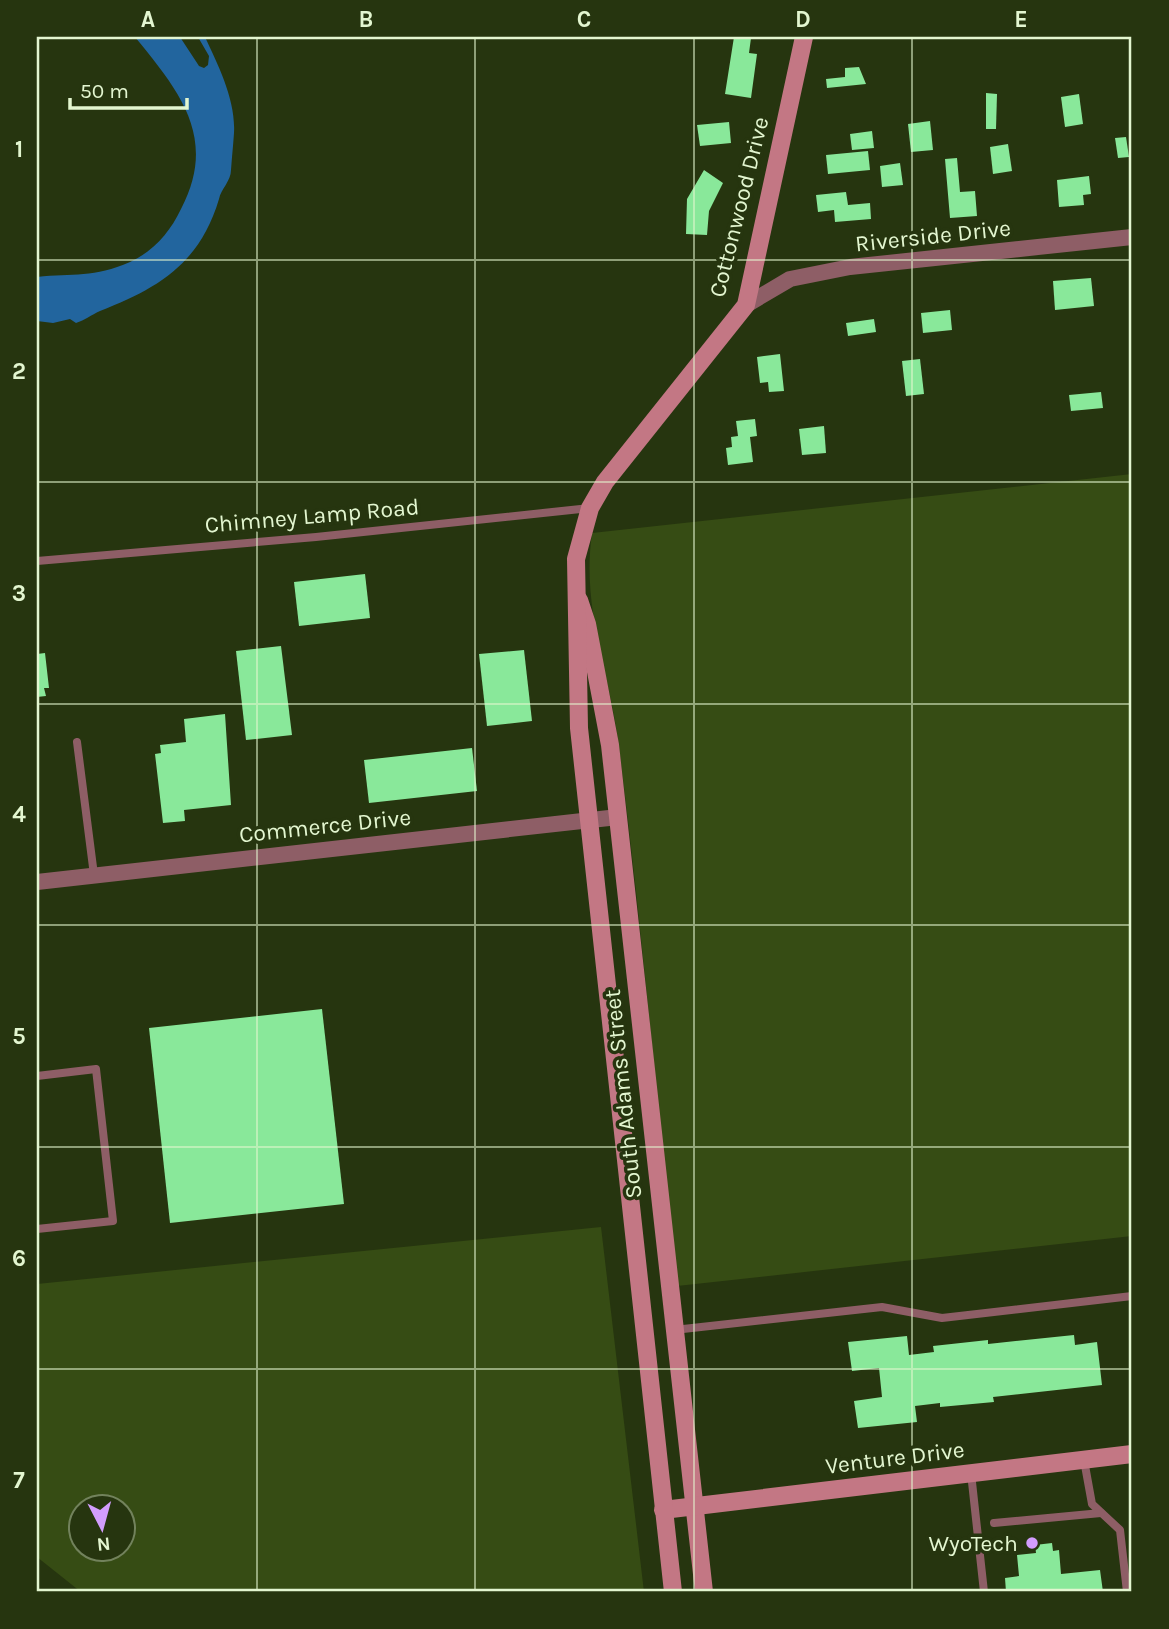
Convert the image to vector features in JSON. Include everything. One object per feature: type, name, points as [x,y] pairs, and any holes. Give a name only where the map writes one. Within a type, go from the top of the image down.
[{"type":"street","name":"Cottonwood Drive","points":[[590,508],[626,453],[746,305],[804,37]]},
{"type":"street","name":"Riverside Drive","points":[[746,305],[790,279],[850,267],[1132,237]]},
{"type":"street","name":"South Adams Street","points":[[590,508],[576,559],[579,728],[673,1592]]},
{"type":"street","name":"South Adams Street","points":[[576,594],[587,624],[603,705],[618,817],[704,1592]]},
{"type":"street","name":"Commerce Drive","points":[[37,881],[618,817]]},
{"type":"street","name":"Venture Drive","points":[[663,1510],[1132,1454]]},
{"type":"lane","name":"Chimney Lamp Road","points":[[37,561],[330,536],[590,508]]},
{"type":"lane","points":[[77,742],[94,875]]},
{"type":"lane","points":[[37,1076],[96,1069],[113,1221],[37,1229]]},
{"type":"lane","points":[[674,1330],[882,1307],[942,1318],[1132,1296]]},
{"type":"lane","points":[[1084,1460],[1089,1496],[1101,1513],[1120,1530],[1127,1592]]},
{"type":"lane","points":[[971,1473],[984,1592]]},
{"type":"lane","points":[[993,1523],[1101,1513]]},
{"type":"green space","points":[[1132,474],[1132,1236],[677,1286],[619,747],[590,589],[592,533]]},
{"type":"green space","points":[[601,1227],[644,1592],[81,1592],[37,1557],[37,1284]]},
{"type":"water","points":[[135,37],[180,37],[199,66],[204,68],[208,65],[209,56],[198,37],[205,37],[225,83],[232,108],[234,133],[229,178],[201,240],[189,256],[159,282],[76,323],[70,319],[53,323],[37,321],[37,277],[105,271],[139,258],[160,240],[172,225],[191,183],[196,160],[195,138],[189,117],[166,77]]},
{"type":"building","points":[[734,37],[751,38],[749,53],[757,54],[751,98],[725,94]]},
{"type":"building","points":[[859,67],[866,84],[827,88],[826,79],[845,77],[845,68]]},
{"type":"building","points":[[986,93],[997,94],[996,129],[986,129]]},
{"type":"building","points":[[1079,94],[1083,124],[1065,127],[1061,97]]},
{"type":"building","points":[[930,121],[933,150],[911,152],[908,124]]},
{"type":"building","points":[[729,122],[731,143],[700,146],[697,125]]},
{"type":"building","points":[[872,131],[874,148],[852,150],[850,134]]},
{"type":"building","points":[[1126,137],[1129,157],[1118,158],[1115,138]]},
{"type":"building","points":[[1008,144],[1012,171],[993,174],[990,147]]},
{"type":"building","points":[[868,151],[870,170],[828,174],[826,155]]},
{"type":"building","points":[[957,158],[960,192],[975,191],[977,216],[950,218],[945,159]]},
{"type":"building","points":[[900,163],[903,185],[882,187],[880,166]]},
{"type":"building","points":[[704,170],[723,183],[709,211],[707,235],[686,234],[687,199]]},
{"type":"building","points":[[1089,176],[1091,194],[1083,195],[1084,205],[1059,207],[1057,180]]},
{"type":"building","points":[[846,192],[848,205],[870,203],[871,219],[835,222],[834,210],[818,212],[816,195]]},
{"type":"building","points":[[1091,278],[1094,306],[1055,310],[1053,281]]},
{"type":"building","points":[[950,310],[952,330],[923,333],[921,313]]},
{"type":"building","points":[[874,319],[876,332],[848,336],[846,323]]},
{"type":"building","points":[[780,354],[784,391],[769,392],[768,382],[760,383],[757,357]]},
{"type":"building","points":[[920,359],[924,394],[906,396],[902,361]]},
{"type":"building","points":[[1101,392],[1103,408],[1071,411],[1069,395]]},
{"type":"building","points":[[755,419],[757,436],[750,437],[753,462],[728,465],[726,448],[732,447],[731,437],[738,436],[736,421]]},
{"type":"building","points":[[824,426],[826,453],[802,455],[799,429]]},
{"type":"building","points":[[365,574],[370,618],[299,626],[294,582]]},
{"type":"building","points":[[281,646],[292,735],[246,740],[236,651]]},
{"type":"building","points":[[524,650],[532,721],[487,726],[479,654]]},
{"type":"building","points":[[45,653],[49,688],[44,688],[46,696],[37,697],[37,654]]},
{"type":"building","points":[[225,714],[231,805],[184,810],[185,821],[163,823],[155,754],[161,753],[160,745],[186,742],[184,719]]},
{"type":"building","points":[[472,748],[477,791],[369,803],[364,760]]},
{"type":"building","points":[[322,1009],[344,1204],[170,1223],[149,1028]]},
{"type":"building","points":[[1074,1335],[1075,1345],[1097,1342],[1102,1385],[993,1397],[994,1402],[940,1407],[940,1403],[915,1406],[917,1422],[858,1428],[854,1401],[882,1397],[879,1368],[852,1371],[848,1342],[907,1336],[909,1355],[934,1352],[933,1346],[988,1340],[988,1344]]},
{"type":"building","points":[[1052,1543],[1053,1551],[1059,1550],[1061,1574],[1100,1570],[1103,1592],[1006,1592],[1005,1578],[1019,1576],[1017,1555],[1036,1553],[1035,1545]]},
{"type":"place","name":"WyoTech","points":[[1032,1543]]}]
